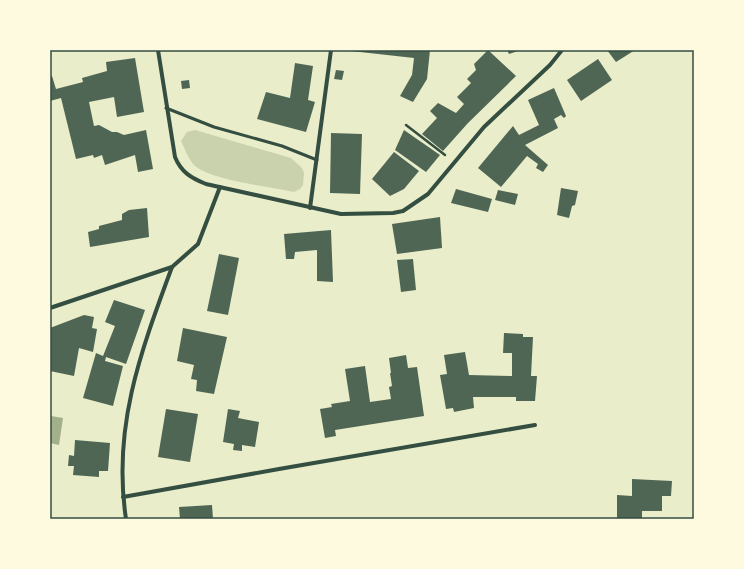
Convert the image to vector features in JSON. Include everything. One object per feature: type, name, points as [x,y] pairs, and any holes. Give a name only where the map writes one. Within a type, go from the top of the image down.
[{"type":"street","points":[[158,50],[175,157],[178,167],[190,178],[206,184],[341,214],[393,213],[403,211],[428,194],[484,127],[550,65],[562,50]]},
{"type":"street","points":[[310,208],[331,50]]},
{"type":"street","points":[[50,308],[172,267],[198,244],[220,187]]},
{"type":"street","points":[[126,519],[123,497],[123,435],[129,403],[142,352],[172,267]]},
{"type":"street","points":[[123,497],[279,468],[535,425]]},
{"type":"lane","points":[[166,108],[214,127],[282,146],[317,160]]},
{"type":"path","points":[[406,125],[454,163]]},
{"type":"shaded area","points":[[195,130],[291,158],[302,168],[304,173],[303,185],[300,189],[294,192],[227,179],[203,171],[195,166],[181,141],[187,132]]},
{"type":"shaded area","points":[[51,416],[63,418],[59,445],[50,443]]},
{"type":"building","points":[[342,50],[430,50],[427,79],[413,102],[400,96],[412,75],[414,58]]},
{"type":"building","points":[[488,50],[516,76],[468,123],[443,151],[422,134],[437,118],[430,111],[438,103],[456,113],[464,104],[457,97],[471,83],[467,79],[476,70],[474,64]]},
{"type":"building","points":[[507,50],[517,50],[518,51],[509,54]]},
{"type":"building","points":[[607,50],[635,50],[616,62]]},
{"type":"building","points":[[135,58],[144,112],[117,117],[114,97],[89,102],[94,126],[99,125],[112,132],[117,132],[124,135],[146,130],[153,169],[138,172],[135,155],[105,165],[102,155],[94,158],[93,155],[76,159],[61,98],[50,101],[50,77],[52,76],[56,89],[83,82],[82,78],[107,71],[106,62]]},
{"type":"building","points":[[598,59],[612,80],[581,101],[567,80]]},
{"type":"building","points":[[295,63],[313,66],[308,100],[315,102],[306,132],[257,119],[266,92],[290,98]]},
{"type":"building","points":[[336,70],[344,71],[342,80],[334,79]]},
{"type":"building","points":[[189,80],[190,88],[182,89],[181,81]]},
{"type":"building","points":[[554,88],[566,116],[564,118],[561,115],[554,119],[558,128],[525,145],[548,165],[543,172],[536,168],[538,164],[527,156],[501,187],[478,168],[513,126],[519,135],[539,125],[528,100]]},
{"type":"building","points":[[404,130],[440,155],[426,172],[395,150]]},
{"type":"building","points":[[331,133],[362,134],[360,194],[330,193]]},
{"type":"building","points":[[394,152],[419,171],[404,189],[390,196],[372,179]]},
{"type":"building","points":[[561,188],[578,191],[575,205],[572,206],[569,218],[557,215]]},
{"type":"building","points":[[456,189],[492,199],[488,212],[451,203]]},
{"type":"building","points":[[498,190],[518,194],[515,205],[495,200]]},
{"type":"building","points":[[147,208],[149,237],[90,247],[88,232],[99,229],[99,226],[122,220],[122,214],[129,210]]},
{"type":"building","points":[[440,217],[442,248],[397,254],[392,224]]},
{"type":"building","points":[[331,230],[333,282],[317,281],[317,250],[295,252],[294,259],[286,259],[284,234]]},
{"type":"building","points":[[219,254],[239,258],[228,315],[207,311]]},
{"type":"building","points":[[413,259],[416,290],[401,292],[397,260]]},
{"type":"building","points":[[114,300],[145,310],[126,364],[106,357],[105,361],[123,366],[113,406],[83,398],[96,353],[103,356],[115,326],[105,322]]},
{"type":"building","points":[[84,315],[94,317],[92,328],[97,329],[93,352],[79,348],[74,376],[50,371],[50,328]]},
{"type":"building","points":[[183,328],[227,337],[214,394],[196,391],[197,380],[191,379],[194,365],[177,361]]},
{"type":"building","points":[[504,333],[523,334],[523,337],[533,337],[531,376],[537,376],[535,401],[516,401],[516,397],[473,397],[474,408],[454,412],[453,408],[446,409],[440,375],[447,374],[444,355],[465,352],[469,375],[512,376],[512,353],[503,353]]},
{"type":"building","points":[[406,355],[408,368],[417,367],[424,416],[335,430],[336,436],[325,438],[320,409],[332,407],[331,404],[350,401],[345,369],[365,366],[370,402],[391,399],[389,387],[392,386],[389,358]]},
{"type":"building","points":[[166,409],[198,414],[190,462],[158,457]]},
{"type":"building","points":[[228,409],[240,411],[238,418],[259,422],[255,447],[242,445],[242,451],[233,450],[234,444],[223,442]]},
{"type":"building","points":[[75,440],[110,443],[108,471],[99,471],[99,477],[73,475],[74,466],[68,466],[69,455],[74,456]]},
{"type":"building","points":[[632,479],[672,481],[671,496],[662,496],[662,511],[642,511],[642,519],[617,519],[617,495],[632,496]]},
{"type":"building","points":[[212,505],[213,519],[180,519],[179,507]]}]
